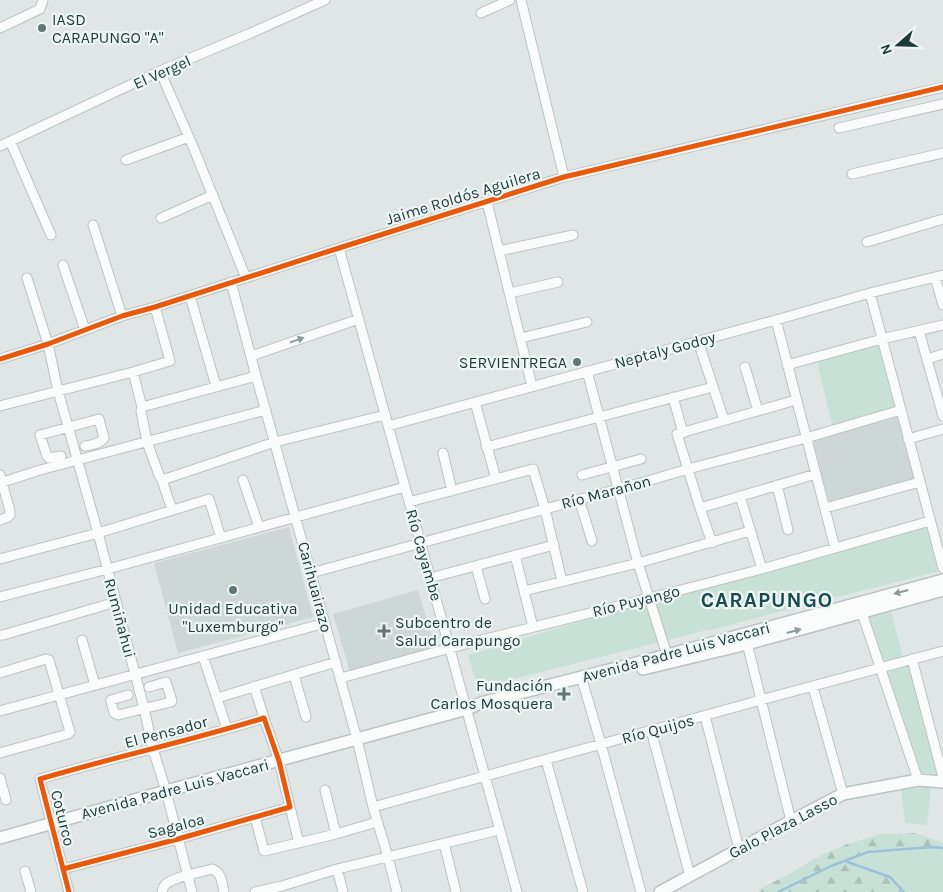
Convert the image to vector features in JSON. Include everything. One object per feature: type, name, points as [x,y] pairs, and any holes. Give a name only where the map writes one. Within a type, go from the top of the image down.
[{"type":"main road","name":"Avenida Padre Luis Vaccari","points":[[860,608],[943,580]]},
{"type":"main road","name":"Avenida Padre Luis Vaccari","points":[[467,709],[482,710],[860,608],[943,590]]},
{"type":"main road","name":"Avenida Padre Luis Vaccari","points":[[0,838],[166,791],[277,756],[358,739],[467,709],[481,703],[667,655],[746,639]]},
{"type":"main road","name":"Galo Plaza Lasso","points":[[660,892],[843,794],[918,780],[943,782]]},
{"type":"street","points":[[0,28],[40,9],[43,0]]},
{"type":"street","name":"El Vergel","points":[[0,146],[160,71],[325,0]]},
{"type":"street","points":[[481,13],[510,0]]},
{"type":"street","points":[[520,0],[564,177]]},
{"type":"street","points":[[160,71],[246,278]]},
{"type":"street","name":"Jaime Roldós Aguilera","points":[[0,359],[48,344],[122,316],[564,177],[943,87]]},
{"type":"street","points":[[839,128],[943,104]]},
{"type":"street","points":[[126,160],[189,137]]},
{"type":"street","points":[[10,142],[51,235]]},
{"type":"street","points":[[852,174],[943,153]]},
{"type":"street","points":[[161,218],[213,195]]},
{"type":"street","points":[[487,202],[532,386]]},
{"type":"street","points":[[867,242],[943,219]]},
{"type":"street","points":[[93,225],[122,316]]},
{"type":"street","points":[[500,251],[573,235]]},
{"type":"street","name":"Río Cayambe","points":[[339,248],[517,892]]},
{"type":"street","points":[[63,265],[84,330]]},
{"type":"street","points":[[939,276],[943,305]]},
{"type":"street","name":"Neptaly Godoy","points":[[388,426],[870,293],[939,276]]},
{"type":"street","name":"Rumiñahui","points":[[27,278],[48,344],[58,391],[108,569],[136,674],[153,749],[192,892]]},
{"type":"street","name":"Carihuairazo","points":[[231,282],[358,739],[377,822],[397,892]]},
{"type":"street","points":[[510,293],[558,282]]},
{"type":"street","points":[[870,293],[930,521],[939,538],[943,568]]},
{"type":"street","points":[[190,296],[216,386]]},
{"type":"street","points":[[0,406],[170,361],[155,307]]},
{"type":"street","points":[[251,356],[359,319]]},
{"type":"street","points":[[776,320],[835,548]]},
{"type":"street","points":[[521,338],[587,322]]},
{"type":"street","points":[[787,365],[882,339],[943,325]]},
{"type":"street","points":[[919,331],[943,416]]},
{"type":"street","points":[[698,341],[724,420]]},
{"type":"street","points":[[927,359],[943,354]]},
{"type":"street","points":[[745,367],[758,411]]},
{"type":"street","points":[[587,371],[638,563],[667,655]]},
{"type":"street","points":[[133,372],[148,442],[172,510]]},
{"type":"street","points":[[142,407],[256,376]]},
{"type":"street","points":[[486,446],[713,387]]},
{"type":"street","points":[[672,397],[688,469],[712,543]]},
{"type":"street","points":[[680,433],[796,400]]},
{"type":"street","points":[[475,402],[496,479]]},
{"type":"street","points":[[0,520],[10,515],[1,480],[266,410]]},
{"type":"street","name":"Río Marañon","points":[[311,573],[806,438],[901,410]]},
{"type":"street","points":[[162,480],[275,442],[385,415]]},
{"type":"street","points":[[61,456],[49,458],[47,456],[40,435],[99,419],[104,438],[101,442],[85,446]]},
{"type":"street","points":[[908,438],[943,429]]},
{"type":"street","points":[[443,453],[452,491]]},
{"type":"street","points":[[582,475],[641,459]]},
{"type":"street","points":[[409,502],[533,469],[545,508],[562,581]]},
{"type":"street","points":[[700,508],[816,474]]},
{"type":"street","points":[[243,480],[259,527]]},
{"type":"street","points":[[824,508],[920,482]]},
{"type":"street","points":[[777,485],[788,530]]},
{"type":"street","points":[[0,597],[405,487]]},
{"type":"street","points":[[740,496],[762,569]]},
{"type":"street","points":[[0,559],[98,533],[209,499],[221,538]]},
{"type":"street","points":[[579,499],[592,542]]},
{"type":"street","name":"Río Puyango","points":[[340,678],[450,648],[762,569],[930,521]]},
{"type":"street","points":[[524,591],[638,563],[750,531]]},
{"type":"street","points":[[430,578],[554,545]]},
{"type":"street","points":[[516,555],[532,627]]},
{"type":"street","points":[[476,566],[484,599]]},
{"type":"street","points":[[0,635],[116,602]]},
{"type":"street","points":[[860,608],[918,780]]},
{"type":"street","points":[[0,711],[325,623]]},
{"type":"street","points":[[746,639],[791,821]]},
{"type":"street","points":[[82,640],[95,685]]},
{"type":"street","name":"Río Quijos","points":[[374,807],[943,651]]},
{"type":"street","points":[[203,656],[227,729]]},
{"type":"street","points":[[0,673],[48,659],[70,732],[0,754]]},
{"type":"street","points":[[912,659],[943,777]]},
{"type":"street","points":[[217,698],[336,662]]},
{"type":"street","points":[[294,675],[306,717]]},
{"type":"street","points":[[128,695],[111,700],[114,713],[118,714],[172,701],[166,682],[149,687]]},
{"type":"street","points":[[583,683],[641,892]]},
{"type":"street","points":[[254,686],[277,756],[299,843]]},
{"type":"street","points":[[814,686],[843,794]]},
{"type":"street","points":[[705,716],[740,849]]},
{"type":"street","name":"El Pensador","points":[[40,779],[264,718]]},
{"type":"street","points":[[651,730],[690,876]]},
{"type":"street","points":[[546,760],[583,892]]},
{"type":"street","points":[[0,778],[6,800]]},
{"type":"street","name":"Coturco","points":[[40,779],[69,892]]},
{"type":"street","points":[[325,790],[336,834]]},
{"type":"street","name":"Sagaloa","points":[[63,869],[255,817],[289,804]]},
{"type":"street","points":[[255,817],[264,851],[377,822]]},
{"type":"street","points":[[255,892],[283,889],[337,870],[499,830]]},
{"type":"street","points":[[444,843],[456,892]]},
{"type":"street","points":[[162,892],[168,882],[212,869],[219,873],[224,892]]},
{"type":"street","points":[[337,870],[343,892]]},
{"type":"street","points":[[25,871],[31,892]]},
{"type":"shaded area","points":[[901,416],[918,481],[830,504],[813,446],[815,439]]},
{"type":"shaded area","name":"Unidad Educativa \"Luxemburgo\"","points":[[289,527],[313,617],[178,653],[154,563]]},
{"type":"shaded area","name":"Subcentro de Salud Carapungo","points":[[418,590],[435,648],[350,672],[333,614]]},
{"type":"green space","points":[[880,341],[899,408],[833,428],[816,358]]},
{"type":"green space","points":[[926,519],[940,571],[478,688],[468,655]]},
{"type":"green space","points":[[890,608],[903,658],[882,664],[866,615]]},
{"type":"green space","points":[[910,665],[940,774],[920,773],[884,672]]},
{"type":"green space","points":[[931,787],[927,825],[905,823],[901,789]]},
{"type":"green space","points":[[915,833],[943,843],[943,892],[759,892],[760,889],[823,854],[845,845],[880,834]]},
{"type":"green space","points":[[931,847],[943,848],[943,892],[904,892],[890,877],[844,861],[868,852]]},
{"type":"waterway","points":[[778,892],[831,866],[868,852],[931,847],[943,848]]},
{"type":"waterway","points":[[845,861],[890,877],[904,892]]},
{"type":"cycle path","points":[[0,359],[48,344],[122,316],[564,177],[943,87]]},
{"type":"cycle path","points":[[63,869],[178,839],[290,807],[279,761],[264,718],[40,779],[69,892]]},
{"type":"place","name":"IASD CARAPUNGO \"A\"","points":[[42,28]]},
{"type":"place","name":"SERVIENTREGA","points":[[577,362]]},
{"type":"place","name":"Unidad Educativa \"Luxemburgo\"","points":[[233,590]]},
{"type":"place","name":"Subcentro de Salud Carapungo","points":[[384,631]]},
{"type":"place","name":"Fundación Carlos Mosquera","points":[[564,694]]},
{"type":"district","name":"CARAPUNGO","points":[[767,600]]}]
